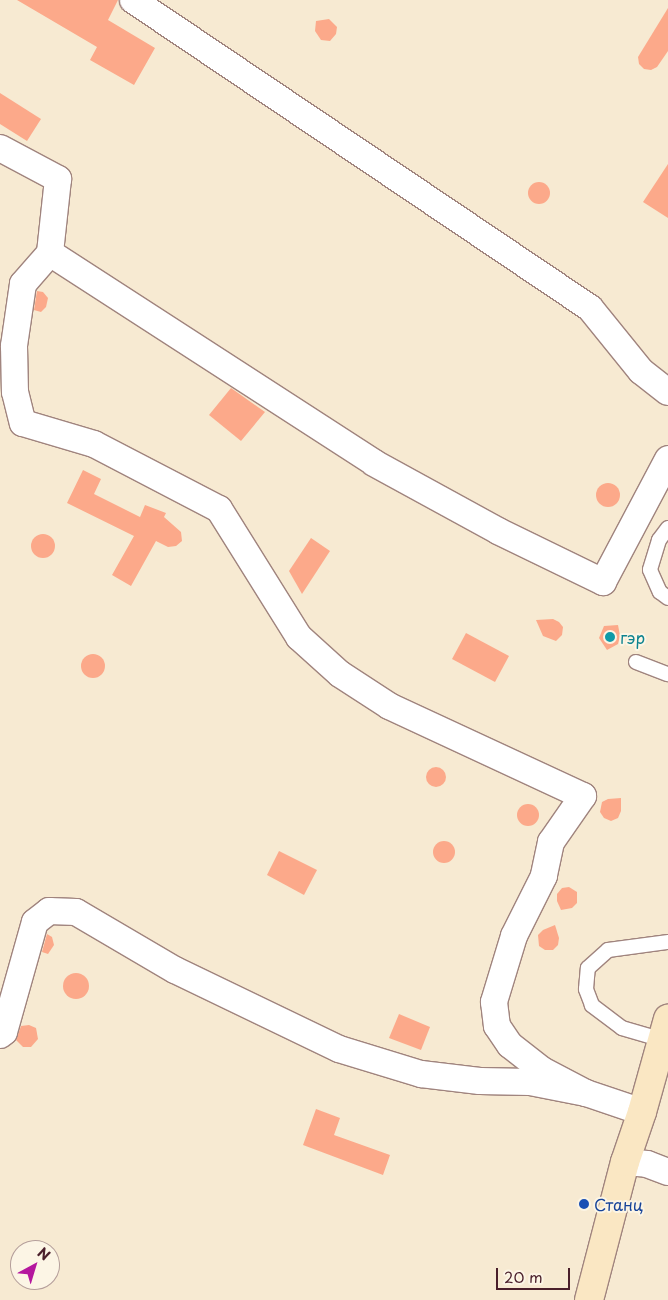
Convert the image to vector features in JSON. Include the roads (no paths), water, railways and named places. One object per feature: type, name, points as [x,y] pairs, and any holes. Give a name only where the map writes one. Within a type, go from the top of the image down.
[{"type":"main road","points":[[589,1300],[625,1162],[664,1047]]},
{"type":"street","points":[[133,0],[590,308],[641,370],[668,392]]},
{"type":"street","points":[[0,148],[58,179],[50,253],[23,284],[14,346],[14,392],[23,423],[94,444],[219,509],[299,637],[340,674],[390,706],[583,796],[551,842],[544,876],[514,936],[494,1002],[497,1026],[510,1045],[542,1070],[586,1093]]},
{"type":"street","points":[[50,253],[374,462],[498,531],[603,582],[668,460]]},
{"type":"street","points":[[0,1035],[4,1032],[36,922],[49,911],[76,912],[175,970],[339,1048],[421,1074],[480,1081],[530,1082],[586,1093],[642,1112]]},
{"type":"street","points":[[625,1162],[647,1164],[668,1172]]},
{"type":"lane","points":[[668,528],[659,540],[650,570],[660,592],[668,598]]},
{"type":"lane","points":[[636,662],[668,674]]},
{"type":"lane","points":[[664,1047],[622,1028],[592,1005],[586,989],[588,968],[608,950],[668,942]]},
{"type":"place","name":"гэр","points":[[610,637]]},
{"type":"place","name":"Станц","points":[[584,1204]]}]
